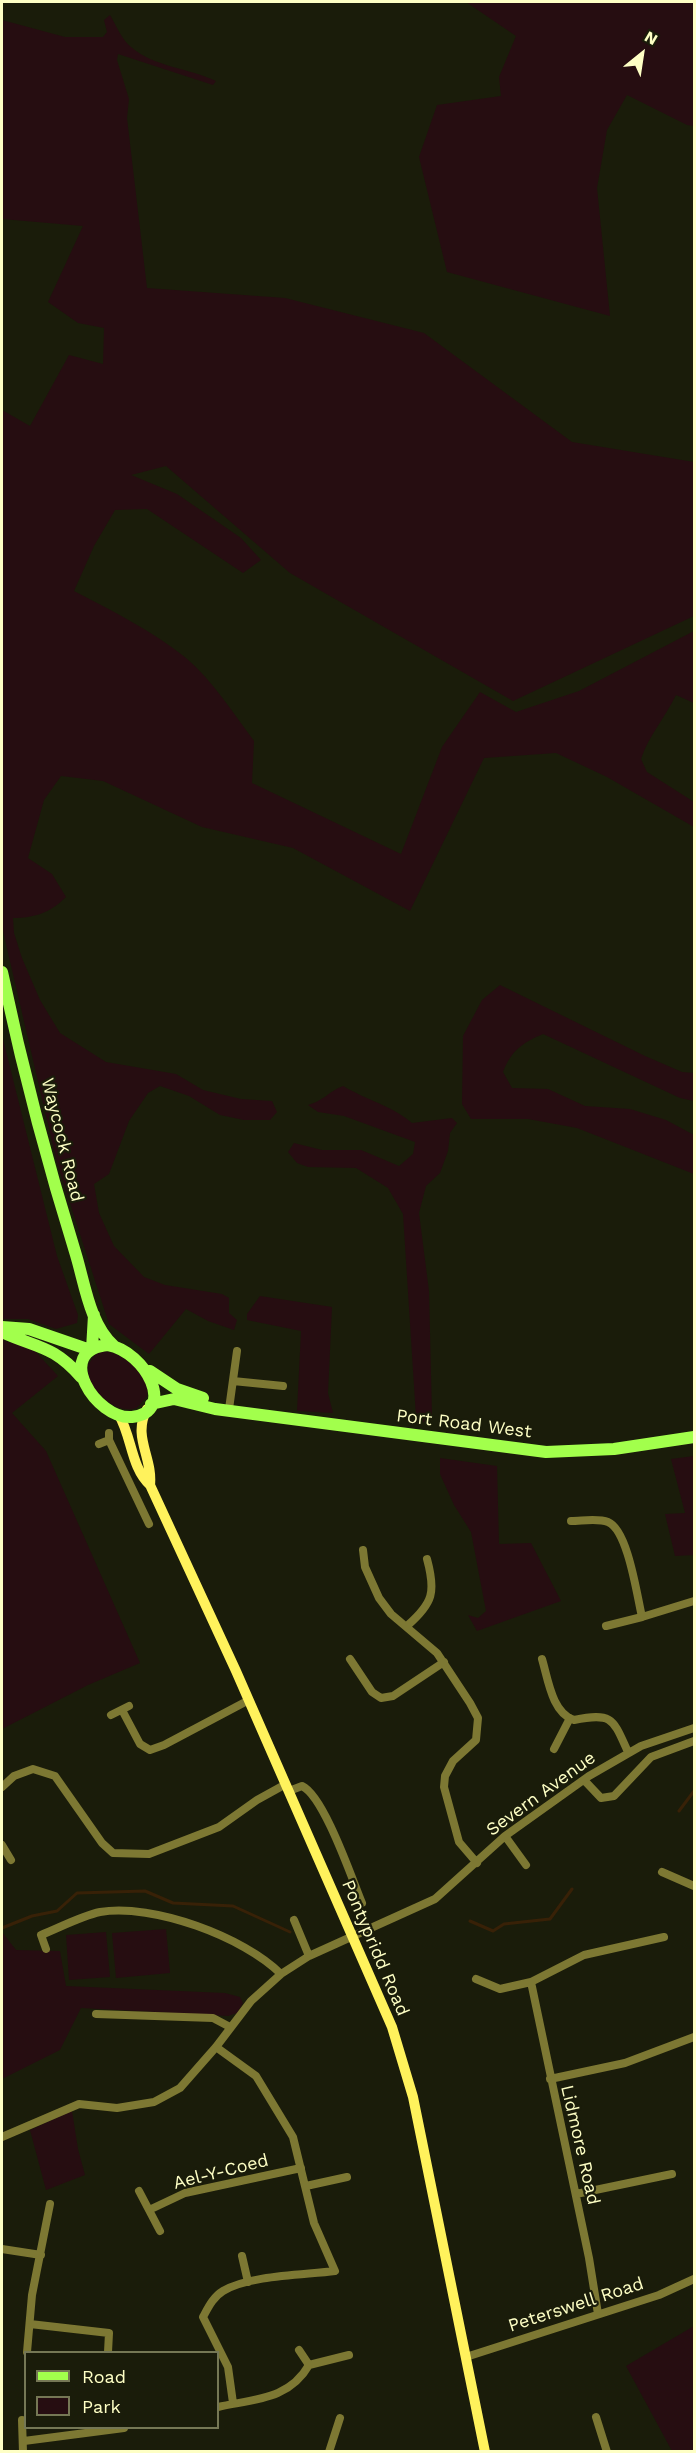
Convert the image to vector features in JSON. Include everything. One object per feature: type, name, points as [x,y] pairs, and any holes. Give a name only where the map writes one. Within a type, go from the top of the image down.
[{"type":"main road","name":"Waycock Road","points":[[2,972],[60,1207],[94,1315],[104,1335],[114,1346]]},
{"type":"main road","name":"Waycock Road","points":[[91,1349],[94,1315]]},
{"type":"main road","points":[[2,1327],[29,1329],[91,1349],[114,1346],[130,1353],[142,1365],[153,1382],[149,1406],[131,1417],[119,1415],[94,1397],[68,1361],[49,1349],[2,1332]]},
{"type":"main road","points":[[81,1377],[82,1362],[91,1349]]},
{"type":"main road","name":"Port Road West","points":[[142,1365],[177,1389],[229,1409]]},
{"type":"main road","name":"Port Road West","points":[[149,1406],[174,1399],[215,1409],[229,1409],[473,1444],[546,1452],[614,1449],[694,1437]]},
{"type":"main road","name":"Pontypridd Road","points":[[149,1406],[141,1424],[140,1434],[151,1473],[150,1485]]},
{"type":"main road","name":"Pontypridd Road","points":[[119,1415],[128,1431],[142,1478],[150,1485],[162,1508],[381,1997],[407,2073],[485,2451]]},
{"type":"street","points":[[229,1409],[237,1351]]},
{"type":"street","points":[[233,1380],[283,1386]]},
{"type":"street","points":[[99,1444],[109,1437],[149,1524]]},
{"type":"street","points":[[145,1516],[162,1508]]},
{"type":"street","points":[[571,1521],[606,1521],[616,1526],[626,1549],[642,1617]]},
{"type":"street","points":[[363,1550],[365,1567],[379,1598],[391,1614],[408,1625],[428,1643],[444,1662],[478,1718],[476,1740],[453,1761],[445,1776],[444,1787],[459,1842],[477,1863]]},
{"type":"street","points":[[408,1625],[427,1608],[432,1592],[434,1584],[427,1559]]},
{"type":"street","points":[[606,1626],[694,1601]]},
{"type":"street","points":[[350,1659],[372,1692],[381,1698],[393,1696],[444,1662]]},
{"type":"street","points":[[542,1659],[556,1705],[570,1718],[607,1717],[615,1723],[628,1752]]},
{"type":"street","points":[[111,1714],[126,1708],[140,1744],[150,1750],[164,1745],[249,1700]]},
{"type":"street","points":[[554,1749],[570,1718]]},
{"type":"street","name":"Severn Avenue","points":[[2,2137],[79,2104],[117,2108],[154,2102],[180,2088],[216,2047],[251,2001],[281,1974],[309,1956],[435,1899],[505,1836],[584,1780],[628,1752],[694,1728]]},
{"type":"street","points":[[584,1780],[601,1797],[614,1796],[651,1757],[694,1741]]},
{"type":"street","points":[[2,1787],[14,1776],[33,1769],[55,1776],[102,1842],[113,1853],[149,1854],[219,1827],[257,1800],[288,1788],[302,1786],[314,1796],[328,1821],[362,1903]]},
{"type":"street","points":[[505,1836],[526,1866]]},
{"type":"street","points":[[2,1845],[11,1860]]},
{"type":"street","points":[[662,1872],[694,1886]]},
{"type":"street","points":[[46,1949],[41,1935],[100,1912],[142,1912],[221,1933],[269,1962],[281,1974]]},
{"type":"street","points":[[294,1920],[309,1956]]},
{"type":"street","points":[[476,1979],[500,1989],[531,1982],[584,1955],[664,1936]]},
{"type":"street","name":"Lidmore Road","points":[[531,1982],[576,2194],[598,2314]]},
{"type":"street","points":[[96,2014],[213,2018],[230,2027]]},
{"type":"street","points":[[550,2079],[625,2063],[694,2037]]},
{"type":"street","points":[[216,2047],[256,2076],[293,2137],[314,2223],[335,2271],[248,2282],[223,2291],[213,2299],[203,2317],[228,2367],[234,2403]]},
{"type":"street","name":"Ael-Y-Coed","points":[[149,2210],[185,2193],[301,2168]]},
{"type":"street","points":[[576,2194],[672,2174]]},
{"type":"street","points":[[306,2186],[347,2177]]},
{"type":"street","points":[[139,2191],[160,2231]]},
{"type":"street","points":[[27,2351],[50,2204]]},
{"type":"street","points":[[2,2249],[41,2255]]},
{"type":"street","points":[[242,2256],[248,2282]]},
{"type":"street","name":"Peterswell Road","points":[[466,2357],[659,2295],[694,2279]]},
{"type":"street","points":[[30,2324],[109,2333],[108,2351]]},
{"type":"street","points":[[299,2350],[309,2365]]},
{"type":"street","points":[[219,2407],[277,2395],[300,2380],[309,2365],[349,2355]]},
{"type":"street","points":[[596,2417],[607,2451]]},
{"type":"street","points":[[329,2451],[340,2418]]},
{"type":"street","points":[[22,2420],[24,2451]]},
{"type":"street","points":[[24,2441],[114,2429]]},
{"type":"green space","points":[[466,2],[694,2],[694,126],[687,125],[627,95],[607,130],[597,188],[610,316],[447,272],[419,157],[437,105],[501,96],[499,77],[516,36]]},
{"type":"green space","points":[[110,15],[125,40],[140,54],[216,81],[213,85],[118,54],[117,60],[129,99],[127,118],[147,288],[285,298],[424,333],[572,442],[694,462],[694,616],[513,701],[290,573],[166,466],[131,475],[177,494],[241,538],[261,560],[243,573],[147,509],[115,510],[94,546],[74,591],[160,639],[186,658],[205,677],[254,741],[252,783],[401,854],[442,747],[480,692],[516,712],[579,691],[694,631],[694,703],[676,695],[648,742],[641,759],[647,772],[694,802],[694,827],[607,777],[556,753],[484,758],[410,911],[293,848],[202,827],[103,781],[61,776],[44,800],[28,858],[52,874],[66,897],[41,914],[13,918],[14,933],[22,958],[40,1000],[60,1033],[106,1062],[176,1074],[203,1090],[241,1099],[272,1101],[277,1112],[270,1120],[244,1120],[220,1115],[189,1096],[160,1086],[148,1093],[129,1121],[109,1174],[94,1184],[99,1213],[114,1246],[144,1277],[165,1285],[222,1294],[229,1298],[229,1313],[237,1320],[234,1330],[208,1321],[186,1309],[149,1354],[109,1324],[57,1163],[2,927],[2,410],[30,426],[69,355],[103,364],[104,328],[78,323],[48,302],[83,226],[2,219],[2,20],[65,37],[103,37],[107,32],[104,20]]},
{"type":"green space","points":[[500,985],[645,1056],[682,1072],[694,1073],[694,1101],[680,1098],[543,1034],[518,1049],[503,1072],[512,1088],[548,1089],[585,1106],[630,1109],[666,1120],[694,1135],[694,1174],[577,1128],[528,1119],[471,1119],[462,1104],[463,1036],[482,1000]]},
{"type":"green space","points":[[2,1035],[57,1256],[78,1315],[77,1323],[56,1329],[28,1319],[2,1319]]},
{"type":"green space","points":[[343,1086],[395,1111],[412,1123],[452,1118],[457,1123],[450,1133],[448,1151],[440,1173],[426,1186],[419,1213],[429,1291],[432,1416],[421,1424],[416,1417],[403,1214],[388,1188],[356,1168],[308,1167],[297,1163],[288,1152],[294,1143],[322,1150],[361,1150],[399,1166],[413,1154],[415,1142],[344,1116],[318,1112],[308,1105]]},
{"type":"green space","points":[[260,1296],[332,1307],[328,1393],[333,1413],[297,1411],[301,1331],[247,1320],[247,1314]]},
{"type":"green space","points":[[2,1340],[33,1349],[58,1376],[12,1413],[46,1451],[140,1663],[88,1685],[2,1729]]},
{"type":"green space","points":[[103,1351],[127,1360],[145,1380],[147,1396],[137,1408],[120,1408],[111,1404],[103,1398],[91,1382],[88,1365],[95,1355]]},
{"type":"green space","points":[[694,1456],[694,1555],[675,1556],[665,1514],[685,1513],[671,1459]]},
{"type":"green space","points":[[440,1458],[497,1466],[499,1544],[531,1543],[561,1601],[477,1631],[468,1615],[478,1618],[486,1611],[471,1532],[454,1505],[440,1474]]},
{"type":"green space","points":[[166,1929],[170,1973],[116,1978],[112,1933]]},
{"type":"green space","points":[[2,1932],[16,1950],[60,1951],[66,1986],[225,1993],[240,1997],[243,2003],[237,2013],[228,2016],[81,2008],[60,2050],[2,2079]]},
{"type":"green space","points":[[106,1932],[110,1977],[69,1980],[66,1935]]},
{"type":"green space","points":[[72,2111],[85,2175],[46,2190],[30,2130]]},
{"type":"green space","points":[[694,2326],[694,2451],[672,2451],[626,2366]]},
{"type":"waterway","points":[[679,1811],[694,1791]]},
{"type":"waterway","points":[[470,1921],[493,1931],[504,1924],[550,1919],[572,1889]]},
{"type":"waterway","points":[[2,1928],[32,1916],[57,1911],[77,1893],[145,1891],[173,1903],[233,1906],[290,1932]]}]
